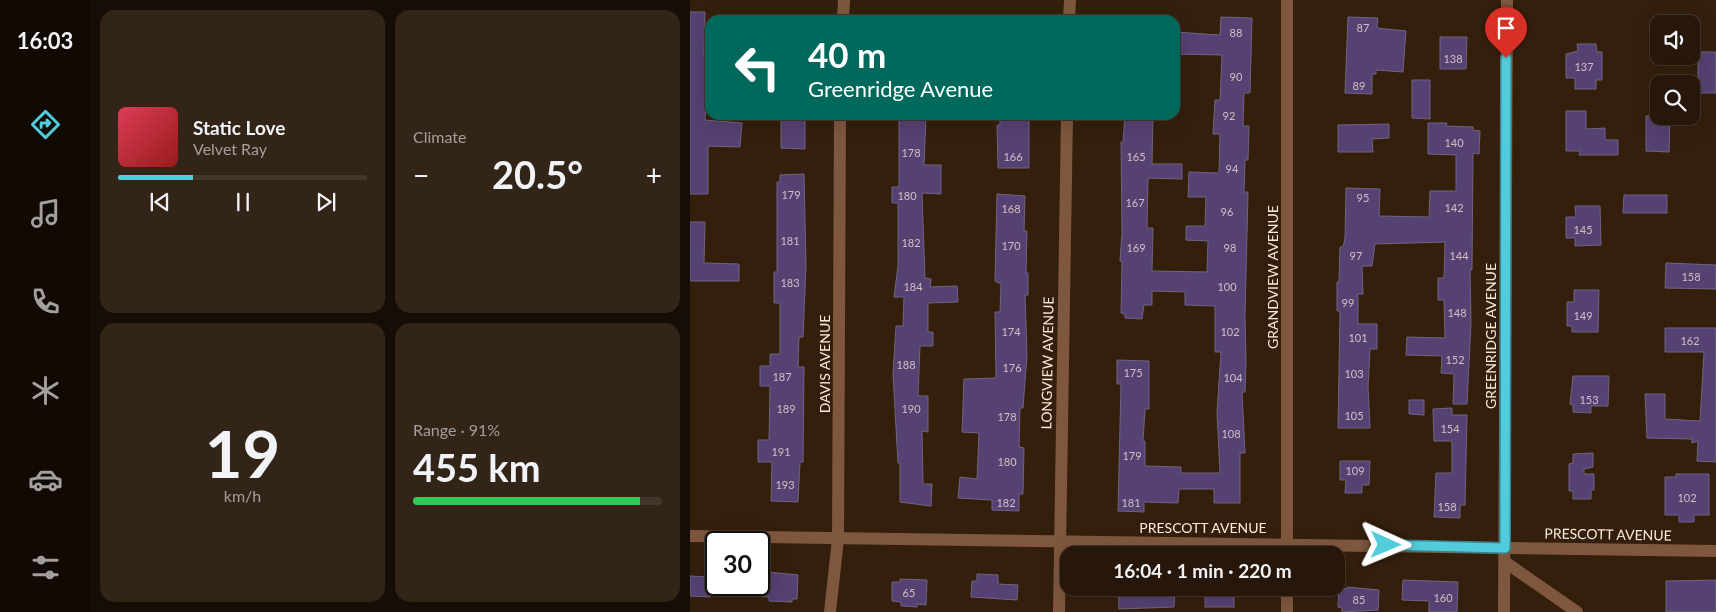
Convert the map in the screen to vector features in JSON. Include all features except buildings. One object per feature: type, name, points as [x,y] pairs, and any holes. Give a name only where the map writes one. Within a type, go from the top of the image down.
[{"type":"street","points":[[843,15],[844,0]]},
{"type":"street","points":[[1069,15],[1070,0]]},
{"type":"street","name":"GRANDVIEW AVENUE","points":[[1287,0],[1287,546]]},
{"type":"street","name":"GREENRIDGE AVENUE","points":[[1504,612],[1507,0]]},
{"type":"street","name":"DAVIS AVENUE","points":[[830,612],[838,540],[840,120]]},
{"type":"street","name":"LONGVIEW AVENUE","points":[[1058,612],[1067,120]]},
{"type":"street","name":"PRESCOTT AVENUE","points":[[690,536],[1189,546]]},
{"type":"street","name":"PRESCOTT AVENUE","points":[[1345,549],[1505,548],[1716,551]]},
{"type":"street","points":[[1505,562],[1578,612]]},
{"type":"street","points":[[1287,596],[1287,612]]},
{"type":"route","points":[[1386,545],[1505,548],[1506,58]]}]
